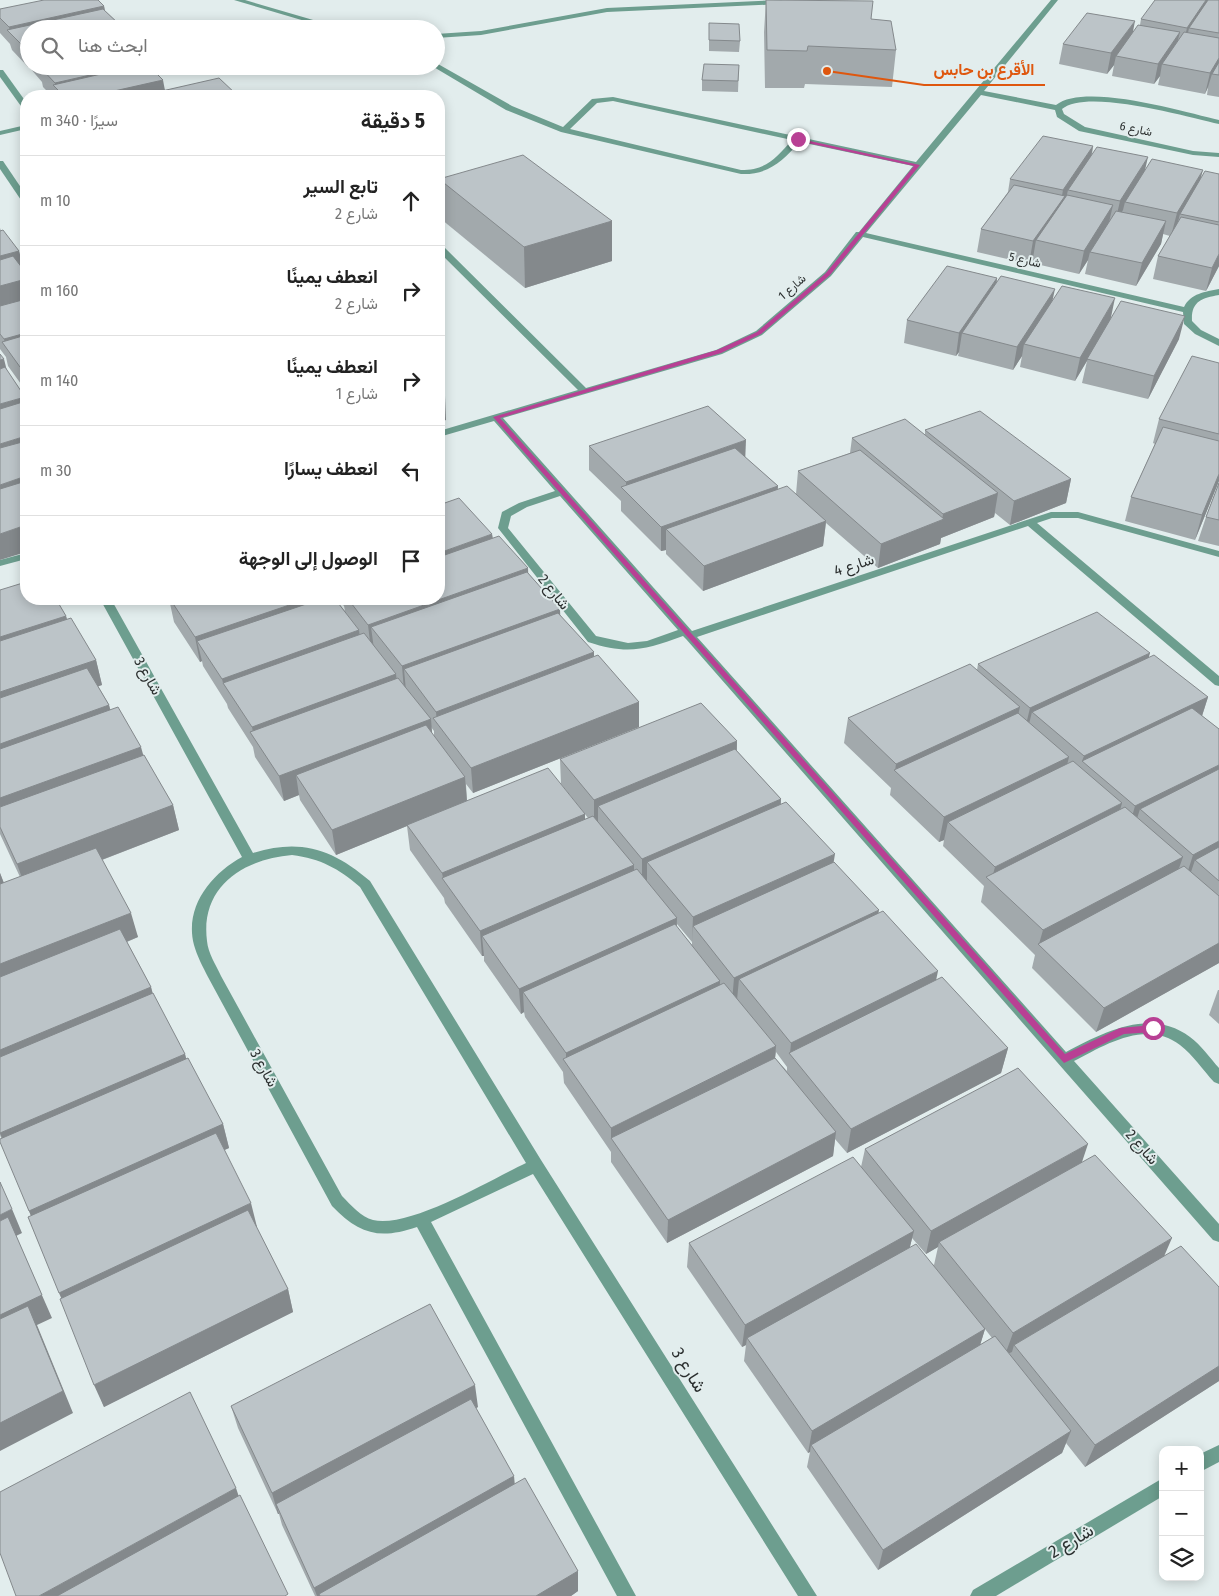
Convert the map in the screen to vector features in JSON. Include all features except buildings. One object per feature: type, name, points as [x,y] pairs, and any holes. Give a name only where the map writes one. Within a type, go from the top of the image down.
[{"type":"street","points":[[237,0],[309,20]]},
{"type":"street","name":"شارع 1","points":[[445,432],[719,352],[759,333],[828,274],[859,234],[1055,0]]},
{"type":"street","points":[[445,35],[481,33],[607,10],[791,2]]},
{"type":"street","points":[[0,72],[20,99]]},
{"type":"street","points":[[445,72],[509,108],[564,130],[753,173],[770,168],[798,139]]},
{"type":"street","points":[[978,92],[1058,108]]},
{"type":"street","points":[[564,130],[594,101],[606,98],[917,165]]},
{"type":"street","name":"شارع 6","points":[[1219,122],[1112,99],[1077,99],[1064,103],[1058,108],[1060,115],[1070,123],[1089,131],[1193,153],[1219,155]]},
{"type":"street","points":[[0,133],[20,128]]},
{"type":"street","points":[[0,163],[20,192]]},
{"type":"street","name":"شارع 5","points":[[859,234],[1186,310]]},
{"type":"street","points":[[445,253],[584,391]]},
{"type":"street","points":[[1219,292],[1192,300],[1186,310],[1187,322],[1198,332],[1219,343]]},
{"type":"street","name":"شارع 2","points":[[496,417],[1219,1235]]},
{"type":"street","name":"شارع 2","points":[[561,492],[522,505],[506,514],[503,528],[592,639],[612,647],[637,648],[686,634]]},
{"type":"street","name":"شارع 4","points":[[686,634],[1051,515],[1078,515],[1219,554]]},
{"type":"street","points":[[1029,522],[1219,682]]},
{"type":"street","points":[[0,563],[20,558]]},
{"type":"street","name":"شارع 3","points":[[108,605],[249,858]]},
{"type":"street","name":"شارع 3","points":[[536,1165],[421,1219],[388,1229],[372,1227],[354,1218],[337,1201],[215,977],[200,941],[201,914],[208,895],[221,875],[249,858],[285,850],[312,853],[344,866],[365,884],[536,1165],[808,1596]]},
{"type":"street","points":[[1064,1059],[1123,1030],[1153,1028],[1181,1037],[1219,1078]]},
{"type":"street","points":[[421,1219],[627,1596]]},
{"type":"street","points":[[1204,1462],[1219,1453]]},
{"type":"street","name":"شارع 2","points":[[979,1596],[1159,1488]]},
{"type":"place","name":"الأقرع بن حابس","points":[[827,71]]},
{"type":"route","points":[[798,139],[917,165],[828,274],[759,333],[719,352],[496,417],[684,632],[1064,1059],[1123,1030],[1153,1028]]}]
